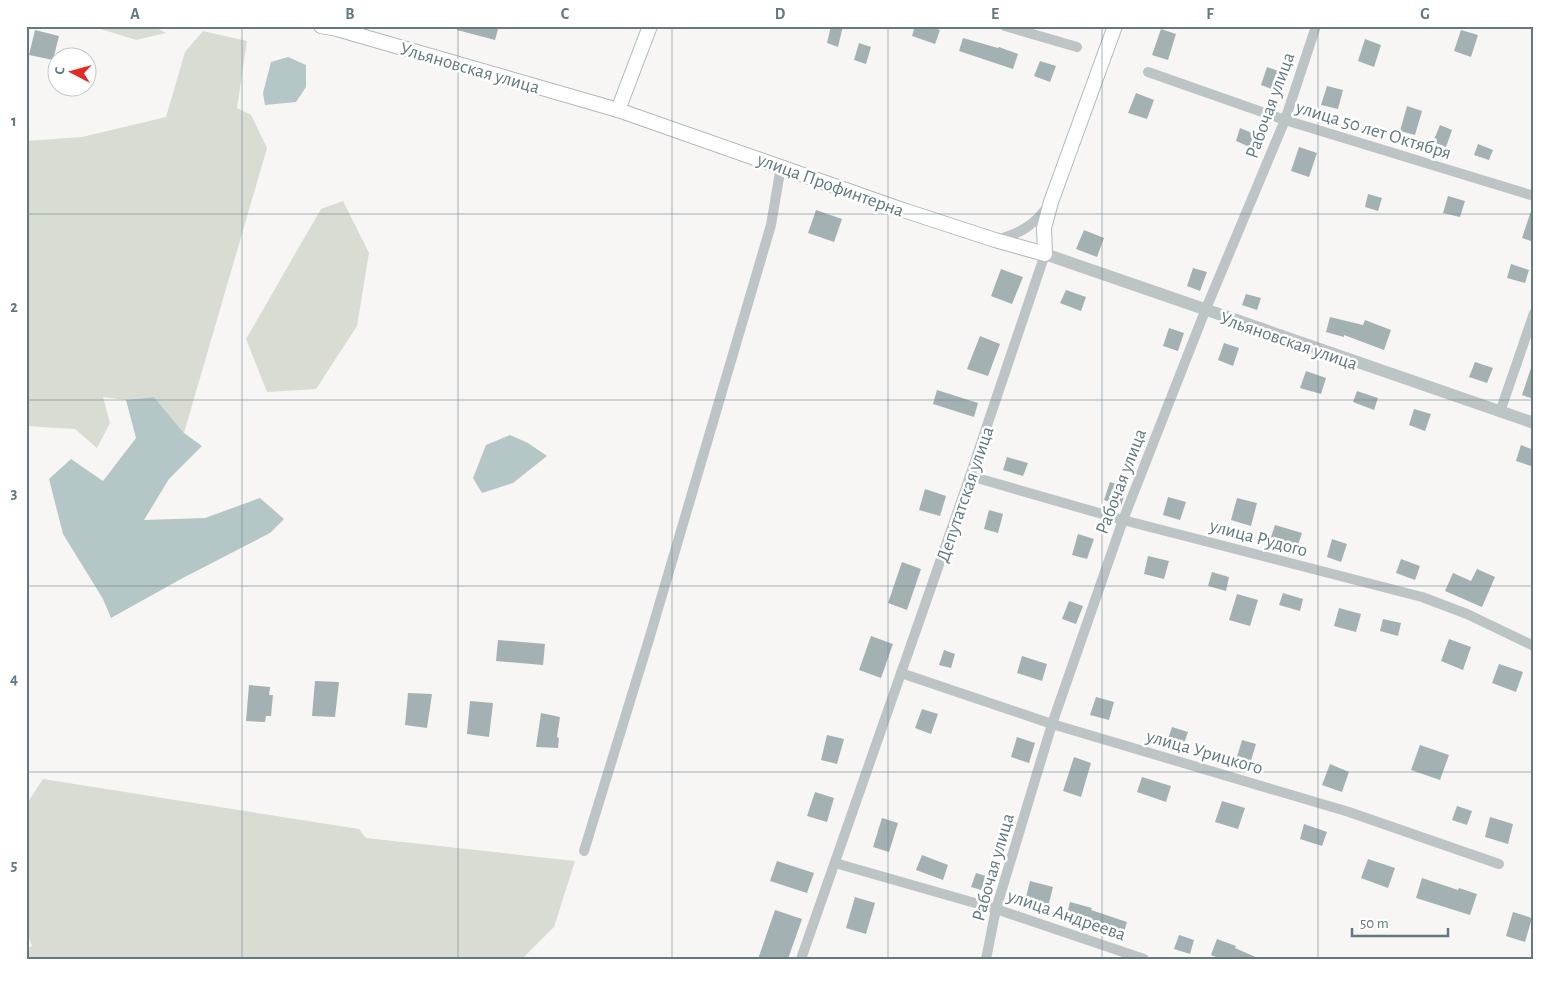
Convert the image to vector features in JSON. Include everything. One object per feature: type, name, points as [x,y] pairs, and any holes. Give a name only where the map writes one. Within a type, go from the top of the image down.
[{"type":"main road","name":"Ульяновская улица","points":[[321,26],[618,110]]},
{"type":"main road","points":[[618,110],[650,26]]},
{"type":"main road","name":"Депутатская улица","points":[[1045,254],[1044,228],[1051,202],[1115,26]]},
{"type":"main road","name":"улица Профинтерна","points":[[618,110],[903,210],[994,240],[1045,254]]},
{"type":"street","points":[[1004,26],[1077,47]]},
{"type":"street","name":"Рабочая улица","points":[[986,959],[996,909],[1052,724],[1123,520],[1205,311],[1285,120],[1316,26]]},
{"type":"street","name":"улица 50 лет Октября","points":[[1148,72],[1285,120],[1534,196]]},
{"type":"street","points":[[584,851],[650,636],[771,225],[781,166]]},
{"type":"street","points":[[994,240],[1014,235],[1028,228],[1039,218],[1051,202]]},
{"type":"street","name":"Ульяновская улица","points":[[1045,254],[1205,311],[1534,423]]},
{"type":"street","name":"Депутатская улица","points":[[801,959],[970,476],[1045,254]]},
{"type":"street","points":[[1500,412],[1534,313]]},
{"type":"street","name":"улица Рудого","points":[[970,476],[1123,520],[1422,597],[1467,614],[1534,646]]},
{"type":"street","name":"улица Урицкого","points":[[901,673],[1052,724],[1349,812],[1499,864]]},
{"type":"street","name":"улица Андреева","points":[[835,863],[996,909],[1144,959]]},
{"type":"shaded area","points":[[91,26],[153,26],[166,33],[136,40]]},
{"type":"shaded area","points":[[203,31],[247,41],[237,108],[251,115],[267,148],[184,433],[154,397],[126,400],[103,397],[110,423],[97,448],[75,429],[26,426],[26,141],[82,137],[166,117],[185,52]]},
{"type":"shaded area","points":[[288,57],[306,65],[306,87],[296,102],[265,105],[263,93],[271,62]]},
{"type":"shaded area","points":[[343,201],[369,253],[357,326],[316,389],[267,392],[246,339],[321,209]]},
{"type":"shaded area","points":[[154,397],[184,433],[202,446],[169,479],[144,520],[205,518],[260,498],[284,519],[270,533],[111,618],[103,599],[63,534],[49,479],[71,459],[103,481],[136,438],[126,400]]},
{"type":"shaded area","points":[[510,435],[528,443],[547,456],[513,483],[482,493],[473,478],[486,445]]},
{"type":"shaded area","points":[[43,779],[359,829],[366,838],[575,861],[554,927],[522,959],[26,959],[26,949],[32,946],[26,931],[26,805]]},
{"type":"building","points":[[458,26],[499,26],[495,40],[457,30]]},
{"type":"building","points":[[831,26],[843,26],[838,47],[827,43]]},
{"type":"building","points":[[915,26],[927,26],[940,30],[935,44],[912,36]]},
{"type":"building","points":[[1161,29],[1176,34],[1168,60],[1152,55]]},
{"type":"building","points":[[35,30],[59,36],[56,48],[48,48],[48,59],[29,55]]},
{"type":"building","points":[[1461,30],[1478,35],[1471,57],[1454,51]]},
{"type":"building","points":[[963,38],[1018,54],[1013,69],[959,51]]},
{"type":"building","points":[[1365,39],[1381,45],[1374,67],[1358,61]]},
{"type":"building","points":[[859,43],[871,47],[866,64],[854,60]]},
{"type":"building","points":[[1040,61],[1056,66],[1050,82],[1034,76]]},
{"type":"building","points":[[1267,67],[1281,72],[1275,90],[1261,85]]},
{"type":"building","points":[[1327,86],[1343,90],[1338,109],[1321,105]]},
{"type":"building","points":[[1136,93],[1154,100],[1147,119],[1128,113]]},
{"type":"building","points":[[1407,106],[1422,111],[1415,135],[1400,131]]},
{"type":"building","points":[[1440,125],[1452,130],[1446,147],[1433,142]]},
{"type":"building","points":[[1240,128],[1257,135],[1252,148],[1236,141]]},
{"type":"building","points":[[1478,144],[1493,150],[1489,160],[1474,155]]},
{"type":"building","points":[[1299,147],[1317,153],[1309,177],[1291,171]]},
{"type":"building","points":[[1368,194],[1382,198],[1378,211],[1365,207]]},
{"type":"building","points":[[1448,196],[1465,201],[1460,217],[1443,213]]},
{"type":"building","points":[[1532,208],[1534,209],[1534,242],[1522,238]]},
{"type":"building","points":[[816,210],[842,219],[834,242],[808,233]]},
{"type":"building","points":[[1084,230],[1104,238],[1097,257],[1076,249]]},
{"type":"building","points":[[1511,264],[1529,270],[1525,283],[1507,278]]},
{"type":"building","points":[[1193,268],[1207,272],[1200,291],[1187,286]]},
{"type":"building","points":[[1001,269],[1023,277],[1012,304],[991,296]]},
{"type":"building","points":[[1066,290],[1086,297],[1081,311],[1060,303]]},
{"type":"building","points":[[1246,294],[1261,298],[1257,310],[1242,305]]},
{"type":"building","points":[[1330,317],[1363,325],[1365,320],[1391,330],[1384,350],[1344,335],[1344,337],[1326,332]]},
{"type":"building","points":[[1169,328],[1184,333],[1178,351],[1163,346]]},
{"type":"building","points":[[980,336],[1000,344],[988,376],[967,369]]},
{"type":"building","points":[[1224,343],[1239,348],[1233,366],[1218,360]]},
{"type":"building","points":[[1475,362],[1493,368],[1487,383],[1469,377]]},
{"type":"building","points":[[1532,365],[1534,365],[1534,399],[1522,395]]},
{"type":"building","points":[[1306,371],[1326,378],[1321,394],[1300,388]]},
{"type":"building","points":[[937,390],[978,403],[974,417],[933,404]]},
{"type":"building","points":[[1357,391],[1378,398],[1374,410],[1353,402]]},
{"type":"building","points":[[1414,409],[1431,414],[1425,431],[1409,425]]},
{"type":"building","points":[[1521,445],[1534,450],[1534,467],[1516,461]]},
{"type":"building","points":[[1007,457],[1028,463],[1023,476],[1003,470]]},
{"type":"building","points":[[1110,482],[1127,487],[1121,506],[1104,500]]},
{"type":"building","points":[[925,489],[946,496],[940,516],[919,510]]},
{"type":"building","points":[[1168,497],[1186,502],[1180,520],[1163,515]]},
{"type":"building","points":[[1237,498],[1257,503],[1251,526],[1231,520]]},
{"type":"building","points":[[989,510],[1003,514],[998,533],[984,529]]},
{"type":"building","points":[[1275,525],[1302,533],[1296,551],[1269,543]]},
{"type":"building","points":[[1078,534],[1094,539],[1087,559],[1072,555]]},
{"type":"building","points":[[1332,539],[1347,544],[1341,562],[1327,557]]},
{"type":"building","points":[[1148,556],[1169,561],[1164,579],[1144,574]]},
{"type":"building","points":[[1401,559],[1420,566],[1415,580],[1396,573]]},
{"type":"building","points":[[902,562],[921,569],[907,610],[888,603]]},
{"type":"building","points":[[1477,569],[1495,577],[1482,607],[1445,591],[1453,573],[1471,581]]},
{"type":"building","points":[[1212,572],[1229,577],[1226,591],[1208,586]]},
{"type":"building","points":[[1283,593],[1303,599],[1300,611],[1279,605]]},
{"type":"building","points":[[1237,594],[1258,600],[1250,626],[1229,620]]},
{"type":"building","points":[[1069,601],[1083,606],[1076,624],[1062,619]]},
{"type":"building","points":[[1339,608],[1361,614],[1356,632],[1334,626]]},
{"type":"building","points":[[1383,619],[1401,623],[1398,636],[1380,631]]},
{"type":"building","points":[[871,636],[893,644],[881,678],[859,670]]},
{"type":"building","points":[[1449,639],[1471,647],[1463,670],[1441,661]]},
{"type":"building","points":[[498,640],[545,644],[543,665],[496,661]]},
{"type":"building","points":[[944,650],[955,654],[951,668],[939,665]]},
{"type":"building","points":[[1022,656],[1047,664],[1042,681],[1017,673]]},
{"type":"building","points":[[1499,664],[1523,672],[1516,692],[1492,683]]},
{"type":"building","points":[[315,681],[339,682],[335,717],[312,716]]},
{"type":"building","points":[[249,685],[270,687],[269,695],[273,695],[271,716],[266,716],[265,722],[246,721]]},
{"type":"building","points":[[408,693],[432,694],[427,728],[405,725]]},
{"type":"building","points":[[1096,697],[1114,702],[1109,720],[1090,715]]},
{"type":"building","points":[[470,701],[493,703],[489,737],[467,734]]},
{"type":"building","points":[[922,709],[938,714],[931,734],[915,728]]},
{"type":"building","points":[[541,713],[560,717],[557,737],[559,738],[558,748],[536,747]]},
{"type":"building","points":[[1172,727],[1188,732],[1184,744],[1168,739]]},
{"type":"building","points":[[827,735],[844,739],[837,764],[821,760]]},
{"type":"building","points":[[1017,737],[1035,743],[1029,763],[1011,757]]},
{"type":"building","points":[[1242,740],[1256,744],[1250,764],[1236,760]]},
{"type":"building","points":[[1420,745],[1449,755],[1440,780],[1411,770]]},
{"type":"building","points":[[1074,757],[1091,763],[1081,797],[1063,791]]},
{"type":"building","points":[[1330,764],[1349,772],[1342,792],[1322,785]]},
{"type":"building","points":[[1142,777],[1171,786],[1166,802],[1137,792]]},
{"type":"building","points":[[815,792],[834,798],[827,822],[807,816]]},
{"type":"building","points":[[1222,801],[1245,808],[1238,829],[1215,822]]},
{"type":"building","points":[[1457,806],[1472,811],[1467,825],[1452,820]]},
{"type":"building","points":[[1490,817],[1513,824],[1508,844],[1485,837]]},
{"type":"building","points":[[882,818],[898,823],[889,852],[873,847]]},
{"type":"building","points":[[1304,824],[1327,832],[1322,846],[1300,839]]},
{"type":"building","points":[[922,855],[948,865],[943,880],[916,870]]},
{"type":"building","points":[[1368,859],[1395,868],[1388,888],[1361,878]]},
{"type":"building","points":[[777,861],[814,873],[807,893],[770,881]]},
{"type":"building","points":[[976,873],[989,877],[985,891],[971,887]]},
{"type":"building","points":[[1422,878],[1477,894],[1470,915],[1416,898]]},
{"type":"building","points":[[1030,881],[1053,887],[1047,911],[1024,905]]},
{"type":"building","points":[[855,897],[875,903],[866,934],[846,928]]},
{"type":"building","points":[[1070,902],[1092,908],[1091,910],[1127,922],[1123,935],[1088,922],[1087,924],[1066,918]]},
{"type":"building","points":[[775,910],[802,919],[788,959],[758,959]]},
{"type":"building","points":[[1513,912],[1532,918],[1525,942],[1506,936]]},
{"type":"building","points":[[1179,935],[1194,940],[1190,954],[1174,949]]},
{"type":"building","points":[[1217,939],[1236,946],[1235,948],[1260,959],[1221,959],[1211,955]]}]
